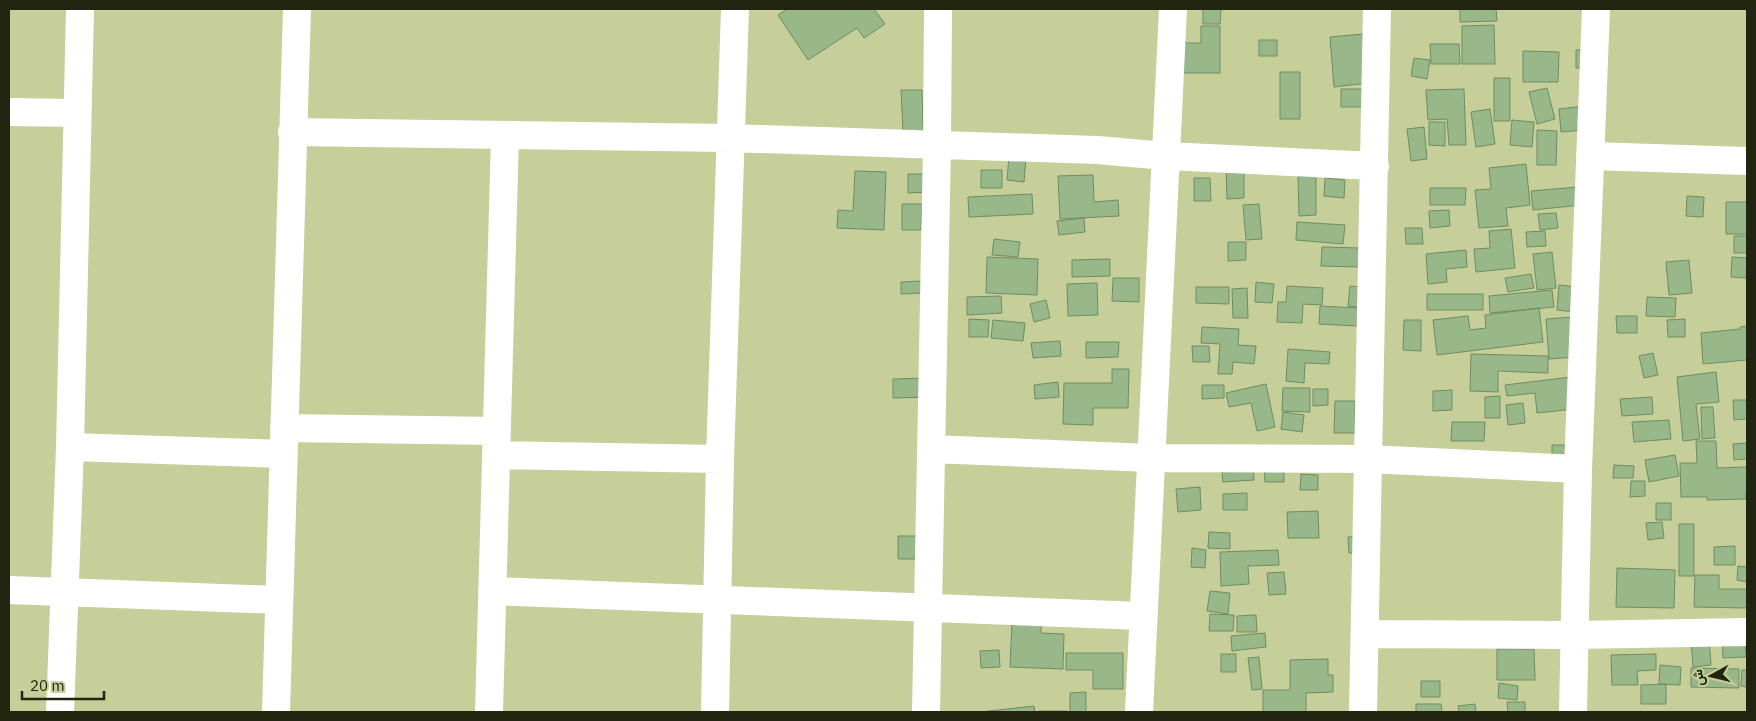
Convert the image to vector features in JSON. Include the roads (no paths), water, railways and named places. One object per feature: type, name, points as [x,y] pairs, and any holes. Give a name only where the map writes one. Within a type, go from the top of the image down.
[{"type":"street","points":[[60,712],[63,592],[70,447],[76,113],[80,9]]},
{"type":"street","points":[[276,712],[297,9]]},
{"type":"street","points":[[715,712],[716,599],[729,138],[735,9]]},
{"type":"street","points":[[926,712],[932,449],[938,9]]},
{"type":"street","points":[[1139,712],[1142,616],[1173,9]]},
{"type":"street","points":[[1363,712],[1376,166],[1377,9]]},
{"type":"street","points":[[1573,712],[1578,469],[1596,9]]},
{"type":"street","points":[[9,112],[76,113]]},
{"type":"street","points":[[292,132],[729,138],[1097,150],[1166,156],[1376,166]]},
{"type":"street","points":[[489,712],[505,136]]},
{"type":"street","points":[[1590,156],[1747,161]]},
{"type":"street","points":[[70,447],[283,441],[497,443],[720,459]]},
{"type":"street","points":[[932,449],[1151,458],[1368,459],[1578,469]]},
{"type":"street","points":[[9,590],[279,600]]},
{"type":"street","points":[[492,591],[1142,616]]},
{"type":"street","points":[[1365,634],[1575,635],[1747,632]]}]
